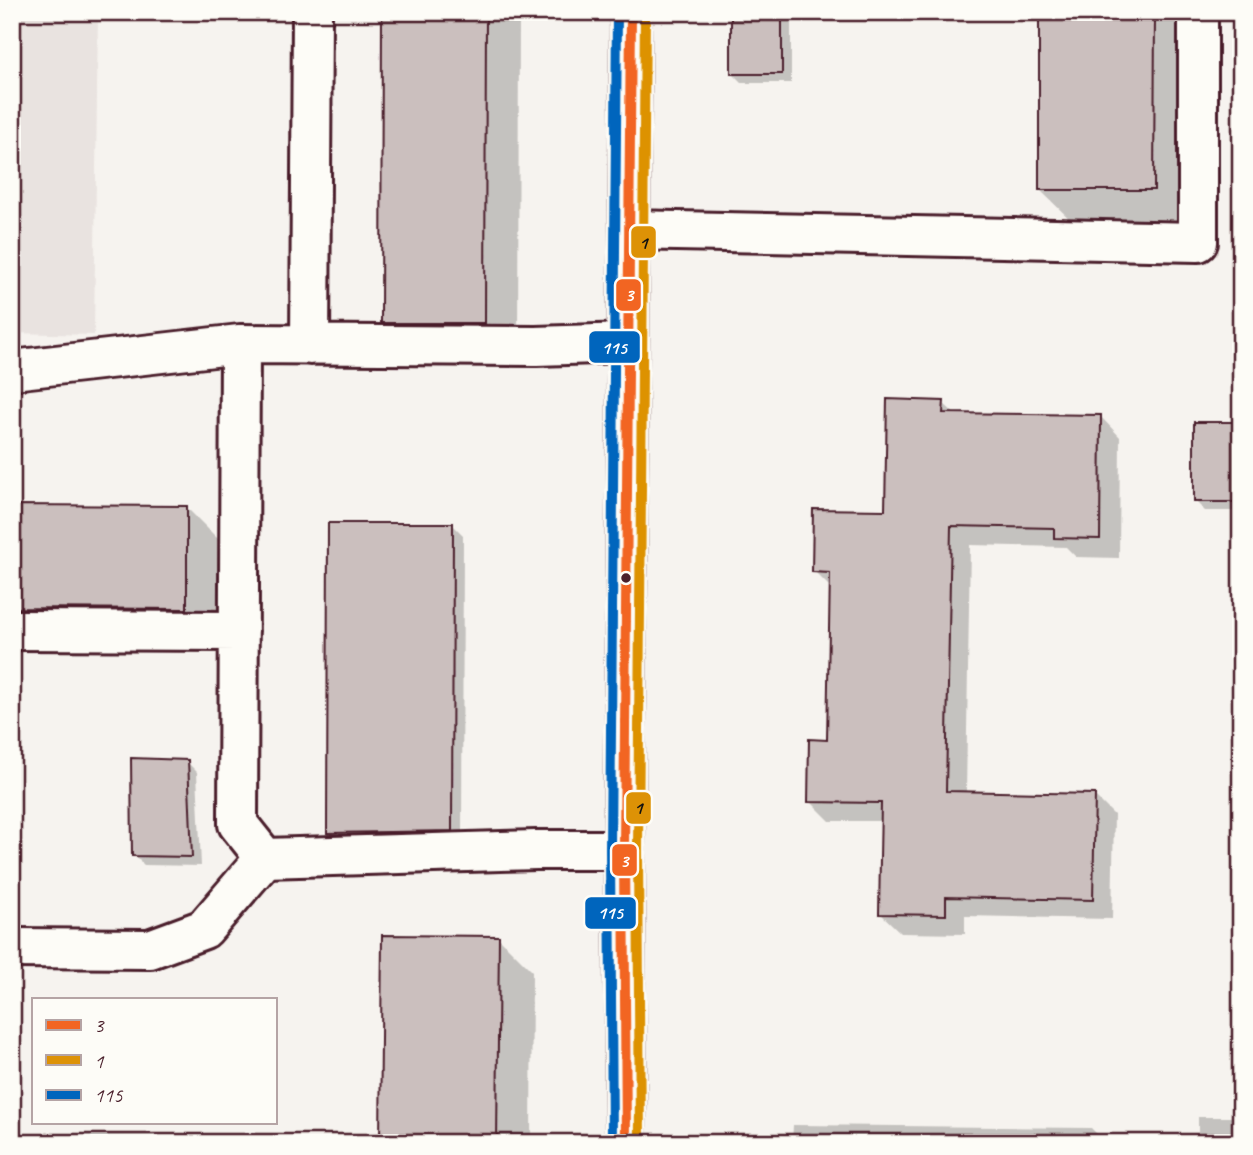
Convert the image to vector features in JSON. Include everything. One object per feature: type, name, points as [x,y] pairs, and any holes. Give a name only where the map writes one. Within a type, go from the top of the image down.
[{"type":"street","points":[[310,345],[312,12]]},
{"type":"street","points":[[626,1143],[624,850],[631,12]]},
{"type":"street","points":[[629,230],[1198,242],[1198,12]]},
{"type":"street","points":[[12,370],[240,344],[536,346],[628,343]]},
{"type":"street","points":[[240,344],[238,824],[265,858]]},
{"type":"street","points":[[12,630],[239,631]]},
{"type":"street","points":[[12,948],[150,949],[204,929],[265,858],[624,850]]},
{"type":"shaded area","points":[[12,12],[98,12],[94,335],[12,333]]},
{"type":"building","points":[[382,12],[486,12],[485,323],[381,323]]},
{"type":"building","points":[[731,12],[782,12],[782,74],[731,74]]},
{"type":"building","points":[[1039,12],[1155,12],[1154,190],[1039,190]]},
{"type":"building","points":[[887,399],[944,401],[943,413],[1101,415],[1100,539],[1054,538],[1054,528],[951,526],[946,791],[1095,794],[1093,900],[946,897],[946,915],[879,914],[881,803],[808,802],[809,739],[827,740],[830,573],[812,572],[813,509],[885,510]]},
{"type":"building","points":[[1194,422],[1241,422],[1241,502],[1194,502]]},
{"type":"building","points":[[12,505],[187,506],[187,609],[12,608]]},
{"type":"building","points":[[328,523],[453,523],[452,831],[327,833]]},
{"type":"building","points":[[131,758],[188,760],[192,857],[132,856]]},
{"type":"building","points":[[382,935],[499,936],[497,1143],[380,1143]]},
{"type":"transit line","name":"115","points":[[612,1143],[610,850],[617,12]]},
{"type":"transit line","name":"3","points":[[626,1143],[624,850],[631,12]]},
{"type":"transit line","name":"1","points":[[640,1143],[638,850],[645,12]]}]
